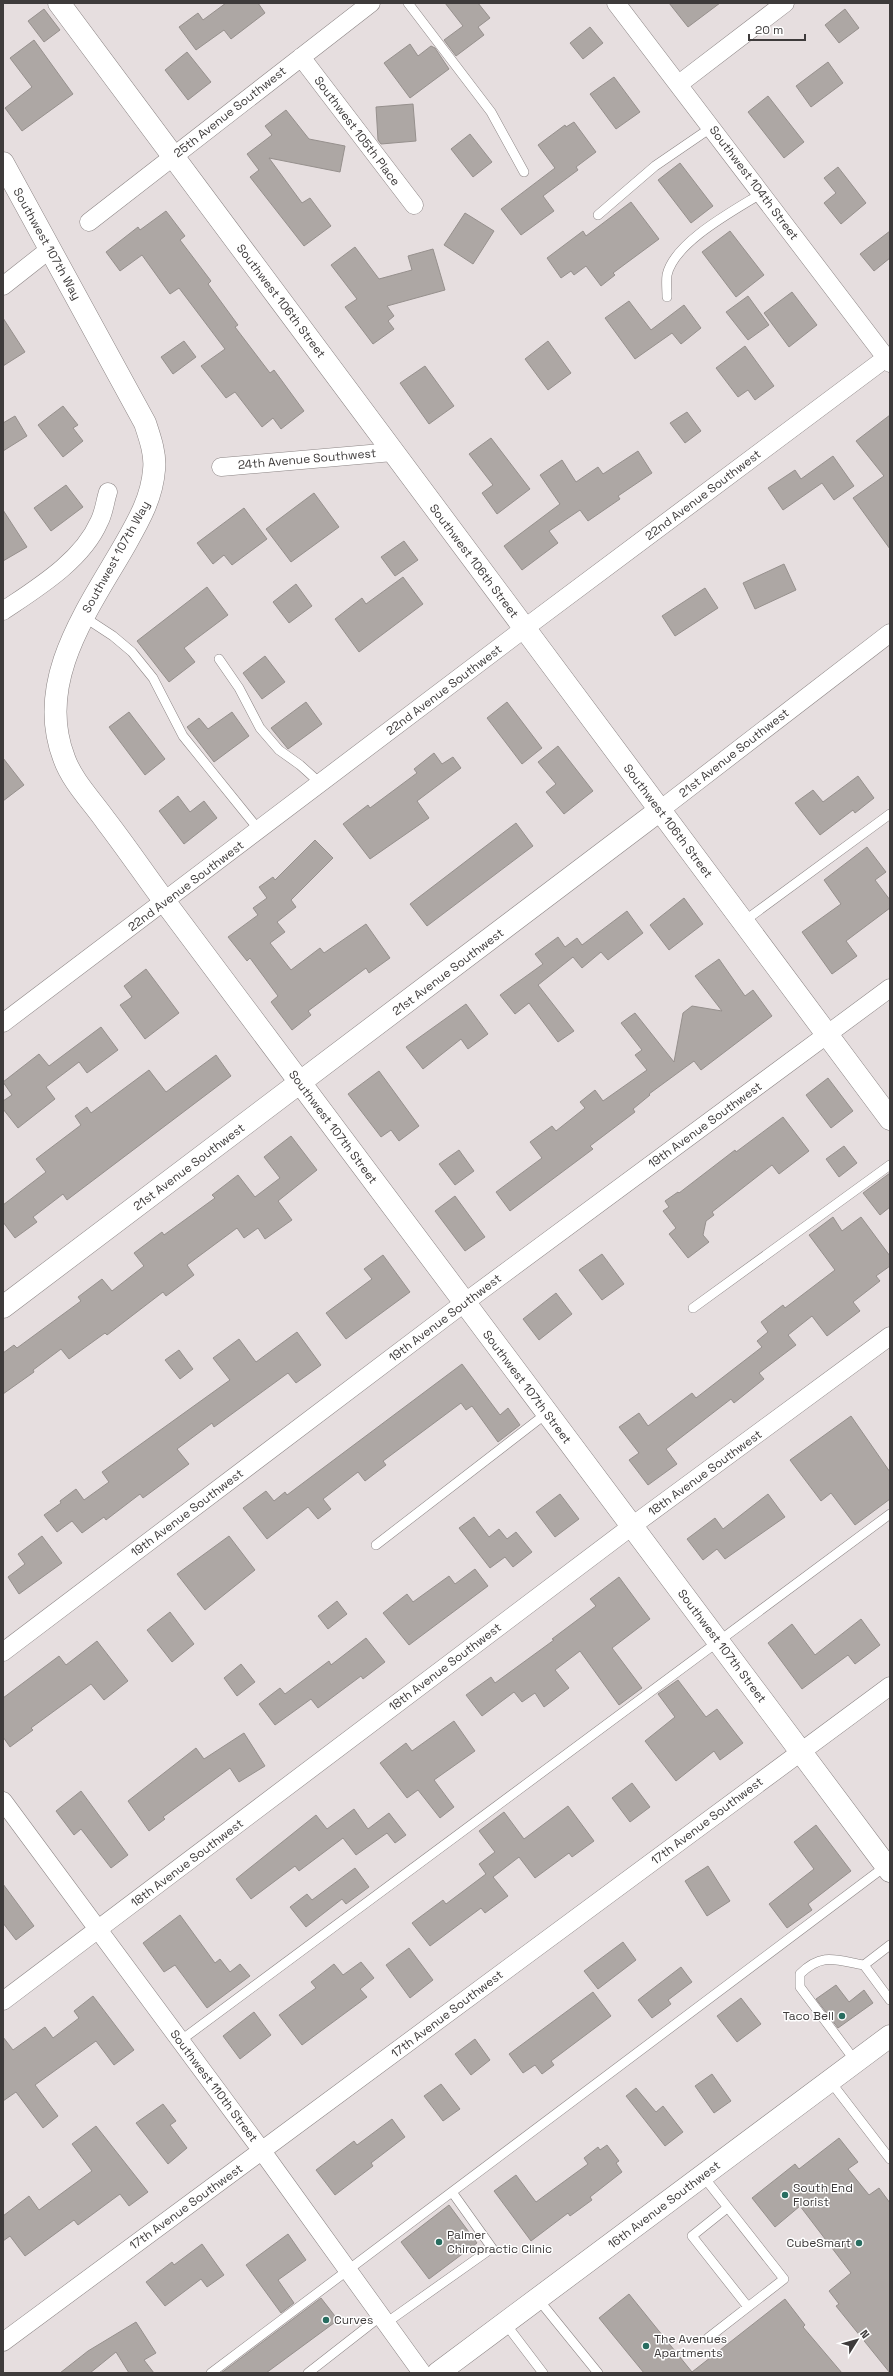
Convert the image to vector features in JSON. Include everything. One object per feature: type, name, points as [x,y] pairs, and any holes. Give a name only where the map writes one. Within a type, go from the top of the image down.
[{"type":"street","name":"Southwest 106th Street","points":[[58,3],[890,1119]]},
{"type":"street","name":"25th Avenue Southwest","points":[[89,222],[371,3]]},
{"type":"street","name":"Southwest 104th Street","points":[[616,3],[712,127],[888,361]]},
{"type":"street","points":[[679,84],[785,3]]},
{"type":"street","name":"Southwest 105th Place","points":[[301,57],[414,205]]},
{"type":"street","name":"Southwest 107th Way","points":[[3,163],[145,423],[152,444],[155,470],[149,496],[138,521],[84,617],[61,668],[54,701],[56,727],[64,759],[80,785],[165,902]]},
{"type":"street","points":[[3,286],[50,249]]},
{"type":"street","name":"22nd Avenue Southwest","points":[[3,1023],[165,902],[524,628],[888,361]]},
{"type":"street","name":"24th Avenue Southwest","points":[[221,467],[393,452]]},
{"type":"street","points":[[3,611],[67,563],[86,543],[100,522],[108,492]]},
{"type":"street","name":"21st Avenue Southwest","points":[[3,1307],[660,810],[890,633]]},
{"type":"street","name":"Southwest 107th Street","points":[[165,902],[464,1303],[889,1867]]},
{"type":"street","name":"19th Avenue Southwest","points":[[3,1652],[464,1303],[890,988]]},
{"type":"street","name":"18th Avenue Southwest","points":[[3,2001],[632,1526],[890,1336]]},
{"type":"street","name":"17th Avenue Southwest","points":[[3,2342],[890,1686]]},
{"type":"street","name":"Southwest 110th Street","points":[[3,1801],[262,2151],[422,2373]]},
{"type":"street","name":"16th Avenue Southwest","points":[[438,2373],[890,2036]]},
{"type":"lane","points":[[408,3],[491,112],[524,172]]},
{"type":"lane","points":[[598,215],[655,166],[712,127]]},
{"type":"lane","points":[[667,297],[667,276],[674,259],[682,249],[724,217],[762,194]]},
{"type":"lane","points":[[84,617],[114,636],[132,652],[152,678],[183,736],[259,830]]},
{"type":"lane","points":[[219,659],[239,688],[260,728],[279,750],[300,764],[320,783]]},
{"type":"lane","points":[[743,922],[890,814]]},
{"type":"lane","points":[[694,1308],[890,1165]]},
{"type":"lane","points":[[376,1545],[547,1413]]},
{"type":"lane","points":[[180,2041],[890,1514]]},
{"type":"lane","points":[[211,2373],[889,1867]]},
{"type":"lane","points":[[864,1965],[890,1945]]},
{"type":"lane","points":[[856,2062],[800,1987],[800,1974],[810,1964],[825,1958],[864,1965],[890,2000]]},
{"type":"lane","points":[[830,2081],[890,2159]]},
{"type":"lane","points":[[703,2176],[784,2279],[708,2338]]},
{"type":"lane","points":[[308,2373],[383,2319],[492,2248],[452,2192]]},
{"type":"lane","points":[[727,2208],[692,2236],[748,2307]]},
{"type":"lane","points":[[538,2299],[598,2373]]},
{"type":"lane","points":[[505,2323],[543,2373]]},
{"type":"building","points":[[226,3],[258,3],[265,13],[231,39],[224,30],[196,50],[179,27],[198,13],[203,20]]},
{"type":"building","points":[[445,3],[478,3],[490,18],[478,27],[484,35],[456,56],[444,40],[463,26]]},
{"type":"building","points":[[669,3],[720,3],[688,27]]},
{"type":"building","points":[[44,9],[60,30],[44,42],[28,21]]},
{"type":"building","points":[[845,9],[859,28],[839,43],[825,25]]},
{"type":"building","points":[[590,27],[603,43],[583,59],[570,43]]},
{"type":"building","points":[[34,40],[73,94],[22,131],[5,108],[32,87],[10,58]]},
{"type":"building","points":[[410,44],[418,56],[431,46],[435,48],[449,69],[410,98],[384,63]]},
{"type":"building","points":[[187,52],[211,82],[188,100],[165,70]]},
{"type":"building","points":[[828,62],[843,83],[811,107],[796,86]]},
{"type":"building","points":[[614,77],[640,112],[616,129],[590,94]]},
{"type":"building","points":[[768,96],[804,142],[784,158],[748,112]]},
{"type":"building","points":[[413,104],[416,141],[381,144],[378,140],[376,107]]},
{"type":"building","points":[[286,110],[309,139],[345,146],[340,172],[269,158],[302,203],[310,198],[331,226],[304,246],[250,177],[259,170],[247,154],[272,135],[265,126]]},
{"type":"building","points":[[574,122],[596,152],[576,167],[578,170],[543,196],[554,211],[521,235],[501,209],[555,168],[538,145],[565,125],[566,127]]},
{"type":"building","points":[[470,134],[492,162],[473,177],[451,149]]},
{"type":"building","points":[[680,163],[713,206],[691,223],[658,180]]},
{"type":"building","points":[[838,167],[866,203],[841,224],[824,203],[836,193],[824,178]]},
{"type":"building","points":[[631,202],[659,239],[613,273],[615,275],[601,286],[586,266],[574,275],[571,271],[561,278],[547,258],[583,231],[586,236]]},
{"type":"building","points":[[166,211],[185,236],[180,240],[211,281],[208,284],[238,325],[235,327],[270,373],[274,370],[304,411],[281,429],[273,418],[262,427],[235,392],[226,398],[201,366],[225,349],[179,288],[170,294],[142,255],[120,271],[106,252],[138,227],[140,230]]},
{"type":"building","points":[[465,213],[494,231],[473,264],[444,245]]},
{"type":"building","points":[[730,231],[764,275],[736,297],[702,252]]},
{"type":"building","points":[[890,231],[890,258],[874,271],[860,254]]},
{"type":"building","points":[[355,247],[379,279],[412,270],[408,256],[433,249],[445,290],[387,306],[394,316],[388,321],[394,329],[373,344],[345,307],[357,299],[331,265]]},
{"type":"building","points":[[792,292],[817,325],[789,347],[764,313]]},
{"type":"building","points":[[748,296],[769,325],[748,340],[726,312]]},
{"type":"building","points":[[629,301],[651,330],[684,305],[701,328],[681,344],[672,333],[635,359],[605,318]]},
{"type":"building","points":[[3,318],[25,352],[3,366]]},
{"type":"building","points":[[184,341],[196,357],[173,374],[161,357]]},
{"type":"building","points":[[548,341],[571,373],[548,390],[525,359]]},
{"type":"building","points":[[745,346],[774,386],[755,400],[748,390],[738,397],[716,368]]},
{"type":"building","points":[[425,366],[454,406],[429,424],[400,383]]},
{"type":"building","points":[[63,406],[78,425],[73,428],[83,441],[63,457],[38,425]]},
{"type":"building","points":[[687,412],[701,431],[685,443],[670,423]]},
{"type":"building","points":[[890,415],[890,549],[853,498],[884,476],[856,441]]},
{"type":"building","points":[[15,416],[27,436],[3,451],[3,423]]},
{"type":"building","points":[[491,438],[530,489],[497,514],[482,493],[493,485],[469,454]]},
{"type":"building","points":[[638,451],[652,473],[618,496],[620,499],[588,521],[580,510],[549,531],[558,543],[522,570],[504,546],[560,504],[540,475],[562,460],[576,482],[598,467],[603,474]]},
{"type":"building","points":[[833,456],[854,486],[834,500],[822,483],[783,510],[768,488],[795,470],[801,479]]},
{"type":"building","points":[[66,485],[83,507],[51,531],[34,508]]},
{"type":"building","points":[[314,493],[339,527],[291,562],[266,529]]},
{"type":"building","points":[[244,508],[267,539],[232,565],[224,555],[213,564],[197,543]]},
{"type":"building","points":[[3,510],[27,547],[3,561]]},
{"type":"building","points":[[404,541],[418,560],[395,576],[381,557]]},
{"type":"building","points":[[784,564],[796,590],[755,609],[743,583]]},
{"type":"building","points":[[403,577],[423,604],[359,652],[335,619],[362,598],[366,604]]},
{"type":"building","points":[[296,584],[312,606],[289,623],[273,602]]},
{"type":"building","points":[[207,587],[228,615],[184,648],[195,662],[169,682],[137,641]]},
{"type":"building","points":[[705,588],[718,608],[675,636],[662,616]]},
{"type":"building","points":[[265,656],[285,682],[262,699],[243,673]]},
{"type":"building","points":[[306,702],[322,724],[288,749],[271,728]]},
{"type":"building","points":[[507,702],[542,748],[522,764],[487,718]]},
{"type":"building","points":[[129,712],[165,759],[145,775],[109,727]]},
{"type":"building","points":[[232,712],[249,736],[214,762],[187,727],[199,718],[208,729]]},
{"type":"building","points":[[558,746],[593,791],[564,814],[546,792],[556,784],[538,762]]},
{"type":"building","points":[[434,753],[442,764],[453,757],[461,768],[417,801],[429,818],[370,859],[343,824],[368,805],[370,808],[417,773],[414,769]]},
{"type":"building","points":[[3,758],[24,785],[3,801]]},
{"type":"building","points":[[858,776],[874,798],[855,813],[853,810],[820,835],[795,803],[813,790],[823,802]]},
{"type":"building","points":[[178,796],[190,812],[204,801],[217,818],[184,844],[159,811]]},
{"type":"building","points":[[516,823],[533,846],[427,926],[410,904]]},
{"type":"building","points":[[315,840],[333,858],[291,900],[296,907],[277,922],[285,932],[270,943],[291,970],[320,948],[324,953],[366,924],[390,958],[369,973],[366,968],[308,1011],[311,1015],[292,1030],[271,1002],[278,996],[250,958],[247,961],[228,937],[258,915],[253,908],[267,898],[259,887],[273,877],[275,880]]},
{"type":"building","points":[[867,847],[886,872],[875,880],[890,900],[890,908],[846,941],[857,956],[832,974],[802,932],[841,904],[824,880]]},
{"type":"building","points":[[684,898],[703,924],[669,950],[650,925]]},
{"type":"building","points":[[627,911],[643,933],[608,960],[601,952],[582,968],[573,957],[538,985],[574,1031],[558,1042],[529,1003],[515,1014],[500,995],[543,964],[535,954],[558,937],[565,947],[577,938],[582,945]]},
{"type":"building","points":[[719,959],[745,996],[753,990],[772,1016],[701,1070],[694,1061],[649,1094],[650,1095],[633,1109],[635,1112],[590,1146],[593,1149],[510,1211],[496,1192],[542,1158],[530,1142],[552,1126],[556,1131],[585,1108],[580,1102],[595,1090],[603,1101],[647,1070],[635,1055],[642,1050],[621,1023],[635,1013],[674,1062],[683,1013],[692,1006],[722,1011],[695,976]]},
{"type":"building","points":[[146,969],[179,1013],[145,1039],[120,1005],[132,997],[124,986]]},
{"type":"building","points":[[466,1004],[488,1034],[468,1049],[461,1039],[423,1069],[406,1047]]},
{"type":"building","points":[[101,1027],[118,1050],[87,1073],[79,1062],[46,1087],[55,1099],[18,1128],[3,1109],[3,1101],[12,1095],[3,1082],[39,1054],[49,1066]]},
{"type":"building","points":[[216,1055],[231,1076],[67,1200],[63,1194],[33,1217],[37,1222],[15,1238],[3,1222],[3,1205],[46,1172],[36,1159],[81,1125],[75,1116],[87,1107],[91,1113],[149,1070],[166,1092]]},
{"type":"building","points":[[379,1071],[419,1126],[399,1141],[391,1130],[381,1137],[348,1094]]},
{"type":"building","points":[[828,1078],[853,1111],[831,1128],[806,1095]]},
{"type":"building","points":[[783,1117],[809,1151],[779,1174],[772,1165],[712,1212],[714,1215],[706,1221],[703,1235],[709,1242],[688,1258],[669,1234],[676,1228],[663,1211],[669,1207],[665,1201],[678,1192],[679,1193],[735,1150],[736,1152]]},
{"type":"building","points":[[291,1136],[317,1170],[278,1201],[292,1220],[265,1239],[258,1228],[244,1238],[237,1228],[187,1265],[194,1275],[166,1296],[163,1292],[107,1335],[105,1333],[69,1359],[61,1349],[33,1370],[34,1372],[3,1394],[3,1353],[14,1345],[17,1348],[81,1301],[78,1297],[102,1279],[112,1291],[144,1266],[134,1253],[162,1232],[164,1235],[215,1198],[212,1195],[238,1175],[255,1197],[280,1178],[264,1157]]},
{"type":"building","points":[[844,1146],[857,1163],[839,1177],[826,1159]]},
{"type":"building","points":[[459,1150],[474,1171],[455,1185],[439,1164]]},
{"type":"building","points":[[890,1173],[890,1207],[880,1215],[863,1193]]},
{"type":"building","points":[[455,1196],[485,1237],[465,1251],[435,1211]]},
{"type":"building","points":[[833,1217],[842,1231],[861,1217],[890,1256],[890,1266],[876,1276],[880,1281],[853,1302],[860,1311],[827,1336],[812,1316],[788,1335],[796,1345],[759,1373],[764,1379],[734,1403],[731,1399],[666,1449],[677,1464],[648,1485],[629,1460],[639,1453],[619,1427],[639,1413],[648,1426],[692,1393],[696,1398],[762,1347],[757,1341],[768,1332],[761,1322],[783,1305],[785,1308],[835,1270],[809,1235]]},
{"type":"building","points":[[602,1254],[624,1284],[602,1300],[579,1270]]},
{"type":"building","points":[[383,1255],[410,1292],[346,1339],[326,1313],[372,1279],[364,1269]]},
{"type":"building","points":[[556,1293],[572,1314],[539,1340],[523,1319]]},
{"type":"building","points":[[297,1332],[321,1365],[296,1383],[288,1373],[214,1427],[212,1423],[177,1449],[189,1464],[143,1498],[140,1494],[106,1520],[104,1517],[82,1533],[72,1521],[57,1532],[44,1515],[61,1503],[60,1501],[76,1489],[84,1500],[109,1482],[102,1472],[230,1380],[213,1358],[239,1339],[256,1362]]},
{"type":"building","points":[[179,1350],[193,1369],[180,1379],[165,1360]]},
{"type":"building","points":[[462,1364],[500,1415],[508,1408],[520,1425],[498,1442],[472,1406],[466,1410],[461,1403],[383,1461],[386,1465],[365,1481],[358,1472],[323,1499],[331,1509],[318,1519],[308,1507],[267,1539],[243,1508],[266,1491],[274,1501],[285,1492],[287,1495]]},
{"type":"building","points":[[851,1416],[890,1472],[890,1499],[855,1525],[831,1493],[821,1501],[790,1460]]},
{"type":"building","points":[[560,1494],[579,1519],[555,1537],[536,1512]]},
{"type":"building","points":[[768,1494],[785,1517],[725,1559],[717,1549],[703,1560],[687,1539],[715,1518],[723,1529]]},
{"type":"building","points":[[474,1517],[489,1537],[499,1529],[507,1539],[516,1532],[532,1552],[513,1567],[505,1557],[490,1568],[459,1528]]},
{"type":"building","points":[[42,1536],[62,1563],[19,1594],[8,1577],[25,1564],[18,1554]]},
{"type":"building","points":[[229,1536],[255,1570],[205,1610],[177,1574]]},
{"type":"building","points":[[475,1569],[488,1586],[409,1645],[383,1613],[407,1594],[413,1602],[449,1576],[455,1584]]},
{"type":"building","points":[[619,1577],[650,1619],[612,1648],[642,1688],[619,1705],[580,1651],[555,1670],[569,1688],[544,1707],[535,1693],[522,1702],[514,1692],[482,1716],[466,1695],[491,1677],[495,1683],[554,1640],[552,1639],[596,1606],[590,1599]]},
{"type":"building","points":[[337,1601],[347,1614],[328,1629],[318,1616]]},
{"type":"building","points":[[170,1612],[194,1644],[172,1662],[147,1630]]},
{"type":"building","points":[[861,1619],[880,1645],[855,1664],[848,1655],[802,1689],[768,1643],[792,1624],[815,1655]]},
{"type":"building","points":[[366,1638],[385,1662],[363,1679],[361,1676],[318,1708],[311,1699],[275,1725],[259,1704],[280,1688],[285,1694],[329,1661],[331,1665]]},
{"type":"building","points":[[97,1641],[128,1681],[104,1700],[91,1684],[31,1728],[33,1730],[10,1747],[3,1737],[3,1698],[59,1656],[66,1665]]},
{"type":"building","points":[[241,1664],[255,1682],[237,1696],[224,1678]]},
{"type":"building","points":[[678,1680],[706,1717],[717,1709],[743,1743],[720,1760],[714,1751],[676,1781],[645,1741],[675,1717],[658,1694]]},
{"type":"building","points":[[454,1721],[475,1751],[434,1780],[454,1807],[440,1818],[418,1790],[407,1798],[380,1763],[406,1743],[412,1751]]},
{"type":"building","points":[[244,1733],[265,1766],[239,1782],[230,1768],[163,1817],[165,1819],[149,1831],[128,1801],[196,1748],[204,1759]]},
{"type":"building","points":[[632,1783],[650,1807],[630,1822],[612,1798]]},
{"type":"building","points":[[81,1791],[128,1855],[111,1868],[81,1829],[74,1835],[56,1811]]},
{"type":"building","points":[[568,1806],[594,1841],[572,1857],[569,1853],[535,1878],[519,1857],[493,1877],[508,1896],[485,1913],[481,1908],[430,1946],[412,1923],[443,1900],[446,1904],[486,1874],[479,1864],[495,1852],[479,1831],[504,1812],[524,1839]]},
{"type":"building","points":[[354,1809],[368,1829],[389,1813],[406,1835],[395,1843],[387,1833],[356,1855],[343,1838],[299,1871],[295,1866],[251,1899],[236,1879],[316,1815],[327,1829]]},
{"type":"building","points":[[816,1825],[851,1871],[808,1904],[812,1910],[787,1928],[769,1904],[814,1869],[794,1842]]},
{"type":"building","points":[[708,1866],[730,1901],[707,1916],[685,1881]]},
{"type":"building","points":[[355,1868],[369,1887],[346,1904],[342,1899],[306,1927],[290,1907],[307,1894],[312,1900]]},
{"type":"building","points":[[3,1884],[34,1926],[16,1940],[3,1923]]},
{"type":"building","points":[[180,1915],[215,1963],[220,1959],[230,1972],[240,1964],[250,1976],[207,2008],[175,1965],[164,1972],[143,1943]]},
{"type":"building","points":[[623,1942],[636,1960],[598,1989],[584,1971]]},
{"type":"building","points":[[409,1948],[433,1980],[410,1998],[386,1965]]},
{"type":"building","points":[[361,1962],[374,1978],[360,1989],[367,1997],[302,2045],[279,2015],[316,1988],[311,1982],[334,1964],[343,1975]]},
{"type":"building","points":[[681,1967],[692,1982],[668,2000],[671,2004],[652,2018],[638,2000]]},
{"type":"building","name":"Taco Bell","points":[[836,1985],[849,2002],[864,1990],[873,2003],[838,2028],[816,1999]]},
{"type":"building","points":[[593,1992],[611,2016],[551,2061],[554,2065],[542,2074],[535,2065],[523,2073],[509,2054]]},
{"type":"building","points":[[93,1996],[134,2050],[114,2065],[96,2041],[35,2085],[58,2116],[43,2128],[16,2092],[3,2101],[3,2037],[13,2050],[45,2027],[53,2038],[79,2018],[74,2011]]},
{"type":"building","points":[[741,1998],[761,2024],[737,2042],[717,2016]]},
{"type":"building","points":[[254,2012],[271,2035],[240,2059],[223,2036]]},
{"type":"building","points":[[475,2039],[490,2060],[471,2075],[455,2054]]},
{"type":"building","points":[[712,2074],[731,2101],[714,2113],[695,2086]]},
{"type":"building","points":[[441,2084],[460,2109],[443,2121],[424,2096]]},
{"type":"building","points":[[636,2088],[656,2112],[663,2106],[683,2132],[665,2146],[626,2096]]},
{"type":"building","points":[[163,2104],[176,2121],[170,2125],[187,2148],[168,2164],[136,2123]]},
{"type":"building","points":[[392,2119],[405,2137],[371,2163],[373,2166],[335,2195],[316,2170],[354,2141],[357,2145]]},
{"type":"building","points":[[96,2126],[148,2192],[129,2206],[120,2194],[78,2225],[74,2220],[25,2256],[10,2236],[3,2241],[3,2216],[29,2196],[39,2210],[92,2171],[72,2144]]},
{"type":"building","name":"CubeSmart","points":[[839,2138],[858,2162],[848,2169],[869,2195],[879,2188],[890,2203],[890,2373],[836,2306],[839,2304],[829,2291],[851,2273],[800,2206],[775,2227],[752,2198],[795,2164],[799,2169]]},
{"type":"building","points":[[607,2145],[619,2161],[616,2163],[622,2172],[590,2197],[592,2200],[570,2216],[568,2213],[531,2241],[494,2191],[516,2175],[536,2202],[588,2164],[584,2158],[598,2147],[600,2150]]},
{"type":"building","name":"Palmer Chiropractic Clinic","points":[[449,2205],[477,2243],[429,2279],[401,2242]]},
{"type":"building","points":[[288,2234],[306,2260],[278,2280],[294,2303],[281,2313],[246,2265]]},
{"type":"building","points":[[202,2244],[224,2275],[207,2287],[201,2279],[165,2306],[146,2282],[172,2262],[174,2265]]},
{"type":"building","points":[[629,2294],[692,2372],[785,2299],[805,2325],[803,2327],[842,2373],[644,2373],[599,2318]]},
{"type":"building","points":[[321,2298],[338,2320],[266,2373],[221,2373]]},
{"type":"building","points":[[136,2322],[156,2353],[144,2360],[154,2373],[129,2373],[116,2352],[90,2373],[60,2373],[88,2351]]},
{"type":"place","name":"Taco Bell","points":[[842,2016]]},
{"type":"place","name":"South End Florist","points":[[785,2195]]},
{"type":"place","name":"Palmer Chiropractic Clinic","points":[[439,2242]]},
{"type":"place","name":"CubeSmart","points":[[859,2243]]},
{"type":"place","name":"Curves","points":[[326,2320]]},
{"type":"place","name":"The Avenues Apartments","points":[[646,2346]]}]
